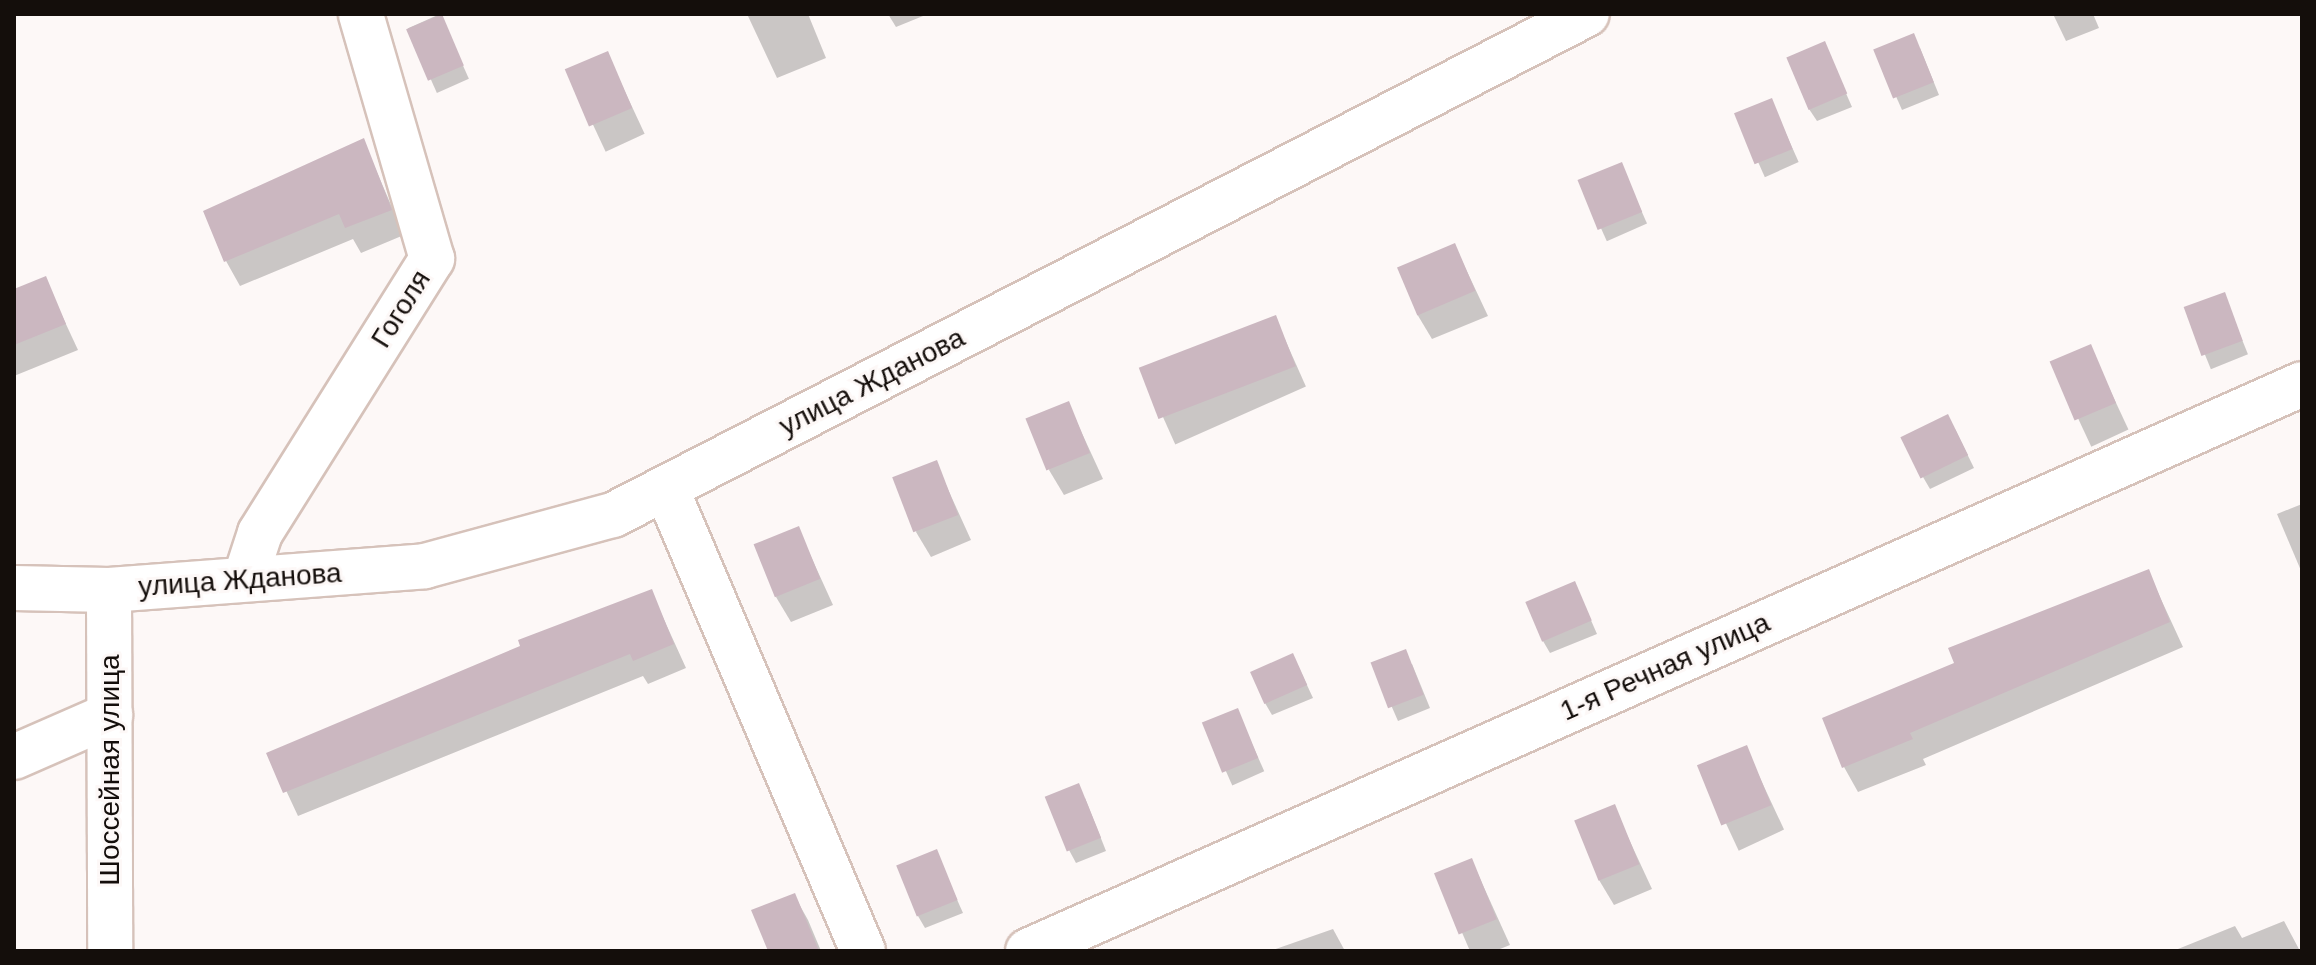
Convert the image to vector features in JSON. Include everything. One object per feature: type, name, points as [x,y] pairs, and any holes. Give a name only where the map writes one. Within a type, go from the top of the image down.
[{"type":"street","name":"Гоголя","points":[[245,579],[260,533],[432,259],[361,14]]},
{"type":"street","name":"улица Жданова","points":[[14,588],[109,590],[425,566],[613,515],[1587,14]]},
{"type":"street","name":"1-я Речная улица","points":[[1028,951],[2302,384]]},
{"type":"street","points":[[666,488],[863,951]]},
{"type":"street","name":"Шоссейная улица","points":[[109,590],[110,951]]},
{"type":"street","points":[[14,757],[110,715]]},
{"type":"building","points":[[442,14],[464,66],[428,81],[406,29]]},
{"type":"building","points":[[1914,33],[1934,82],[1893,99],[1873,49]]},
{"type":"building","points":[[1825,41],[1847,93],[1809,110],[1786,57]]},
{"type":"building","points":[[608,51],[632,108],[589,126],[565,69]]},
{"type":"building","points":[[1772,98],[1793,149],[1755,164],[1734,113]]},
{"type":"building","points":[[364,138],[392,210],[345,228],[339,214],[224,262],[203,211]]},
{"type":"building","points":[[1622,162],[1642,212],[1598,230],[1577,180]]},
{"type":"building","points":[[1455,243],[1475,291],[1417,315],[1397,268]]},
{"type":"building","points":[[46,276],[66,324],[14,345],[14,289]]},
{"type":"building","points":[[2225,292],[2243,341],[2201,356],[2184,307]]},
{"type":"building","points":[[1276,315],[1296,366],[1158,419],[1139,368]]},
{"type":"building","points":[[2091,344],[2116,403],[2075,420],[2050,362]]},
{"type":"building","points":[[1069,401],[1090,453],[1046,471],[1025,419]]},
{"type":"building","points":[[1948,414],[1968,455],[1921,479],[1900,437]]},
{"type":"building","points":[[937,460],[958,515],[913,532],[892,477]]},
{"type":"building","points":[[799,526],[820,579],[775,597],[754,544]]},
{"type":"building","points":[[2149,569],[2170,622],[1910,733],[1913,739],[1842,768],[1822,718],[1954,663],[1948,648]]},
{"type":"building","points":[[1575,581],[1592,621],[1542,642],[1525,602]]},
{"type":"building","points":[[652,589],[674,644],[633,661],[630,654],[283,793],[266,753],[520,646],[518,640]]},
{"type":"building","points":[[1406,649],[1424,695],[1388,708],[1371,663]]},
{"type":"building","points":[[1293,653],[1307,685],[1264,704],[1250,672]]},
{"type":"building","points":[[1238,708],[1258,758],[1222,773],[1202,723]]},
{"type":"building","points":[[1747,745],[1771,805],[1721,825],[1697,765]]},
{"type":"building","points":[[1079,783],[1101,838],[1067,852],[1045,797]]},
{"type":"building","points":[[1615,804],[1639,864],[1599,881],[1574,820]]},
{"type":"building","points":[[937,849],[958,900],[917,916],[896,865]]},
{"type":"building","points":[[1472,858],[1497,919],[1459,935],[1434,873]]},
{"type":"building","points":[[795,893],[819,951],[768,951],[751,910]]}]
